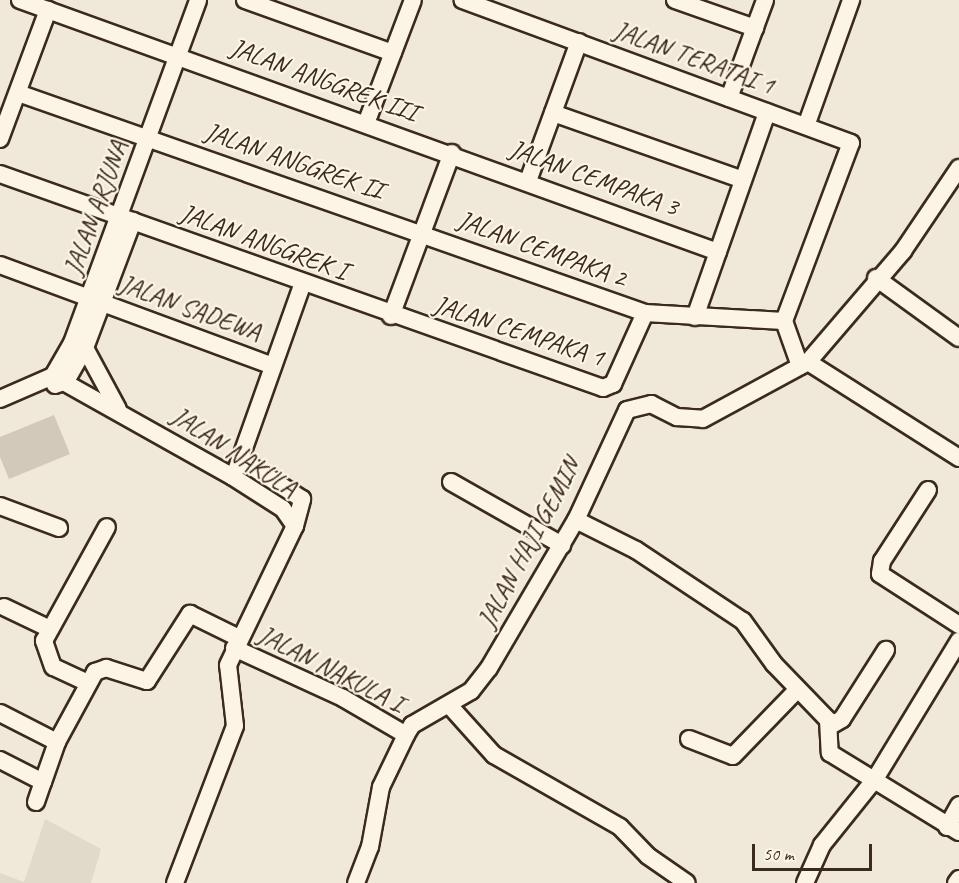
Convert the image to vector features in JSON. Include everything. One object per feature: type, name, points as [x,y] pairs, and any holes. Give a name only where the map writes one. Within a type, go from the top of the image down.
[{"type":"street","name":"JALAN ANGGREK III","points":[[20,0],[179,54],[452,153]]},
{"type":"street","name":"JALAN ARJUNA","points":[[59,378],[79,345],[127,218],[149,137],[198,0]]},
{"type":"street","points":[[245,0],[393,53]]},
{"type":"street","points":[[368,121],[413,0]]},
{"type":"street","name":"JALAN TERATAI 1","points":[[462,0],[499,6],[579,42],[851,143],[784,321]]},
{"type":"street","points":[[675,0],[755,28]]},
{"type":"street","points":[[729,98],[765,0]]},
{"type":"street","points":[[806,126],[851,0]]},
{"type":"street","points":[[0,139],[48,10]]},
{"type":"street","points":[[528,181],[579,42]]},
{"type":"street","name":"JALAN ANGGREK II","points":[[18,93],[422,233]]},
{"type":"street","points":[[695,317],[767,112]]},
{"type":"street","points":[[553,113],[743,180]]},
{"type":"street","points":[[391,316],[452,153]]},
{"type":"street","name":"JALAN CEMPAKA 3","points":[[452,153],[718,252]]},
{"type":"street","name":"JALAN HAJI GEMIN","points":[[356,883],[373,836],[381,787],[406,735],[412,725],[471,691],[489,668],[576,520],[627,410],[651,404],[676,417],[703,419],[804,364],[953,190],[959,168]]},
{"type":"street","name":"JALAN ANGGREK I","points":[[0,174],[127,218],[391,316]]},
{"type":"street","name":"JALAN CEMPAKA 2","points":[[422,233],[645,313]]},
{"type":"street","name":"JALAN SADEWA","points":[[0,265],[273,366]]},
{"type":"street","points":[[876,278],[958,335]]},
{"type":"street","points":[[233,477],[303,284]]},
{"type":"street","points":[[645,313],[784,321],[804,364],[959,458]]},
{"type":"street","name":"JALAN CEMPAKA 1","points":[[391,316],[603,388],[613,384],[645,313]]},
{"type":"street","points":[[79,345],[118,409]]},
{"type":"street","points":[[0,399],[59,378]]},
{"type":"street","points":[[0,409],[59,378]]},
{"type":"street","name":"JALAN NAKULA","points":[[59,378],[118,409],[233,477],[283,509],[295,526]]},
{"type":"street","name":"JALAN NAKULA","points":[[241,460],[302,499],[295,526]]},
{"type":"street","points":[[451,482],[562,545]]},
{"type":"street","points":[[928,490],[882,561],[880,574],[959,625]]},
{"type":"street","points":[[0,506],[59,528]]},
{"type":"street","points":[[576,520],[636,550],[743,621],[830,726],[830,753],[953,829],[959,805]]},
{"type":"street","points":[[175,883],[235,726],[228,665],[295,526]]},
{"type":"street","points":[[36,802],[57,742],[88,683],[47,660],[45,641],[107,527]]},
{"type":"street","points":[[4,607],[50,629]]},
{"type":"street","name":"JALAN NAKULA I","points":[[88,683],[106,668],[147,681],[190,614],[237,643],[343,698],[406,735]]},
{"type":"street","points":[[805,883],[822,844],[875,779],[959,641]]},
{"type":"street","points":[[830,726],[842,719],[886,650]]},
{"type":"street","points":[[689,739],[733,756],[798,689]]},
{"type":"street","points":[[449,705],[494,755],[620,827],[648,856],[687,883]]},
{"type":"street","points":[[0,713],[57,742]]},
{"type":"street","points":[[0,759],[43,782]]},
{"type":"street","points":[[956,883],[959,879]]},
{"type":"shaded area","points":[[54,415],[70,454],[9,479],[0,457],[0,437]]},
{"type":"shaded area","points":[[45,819],[101,849],[91,883],[0,883],[0,873],[24,882]]}]
